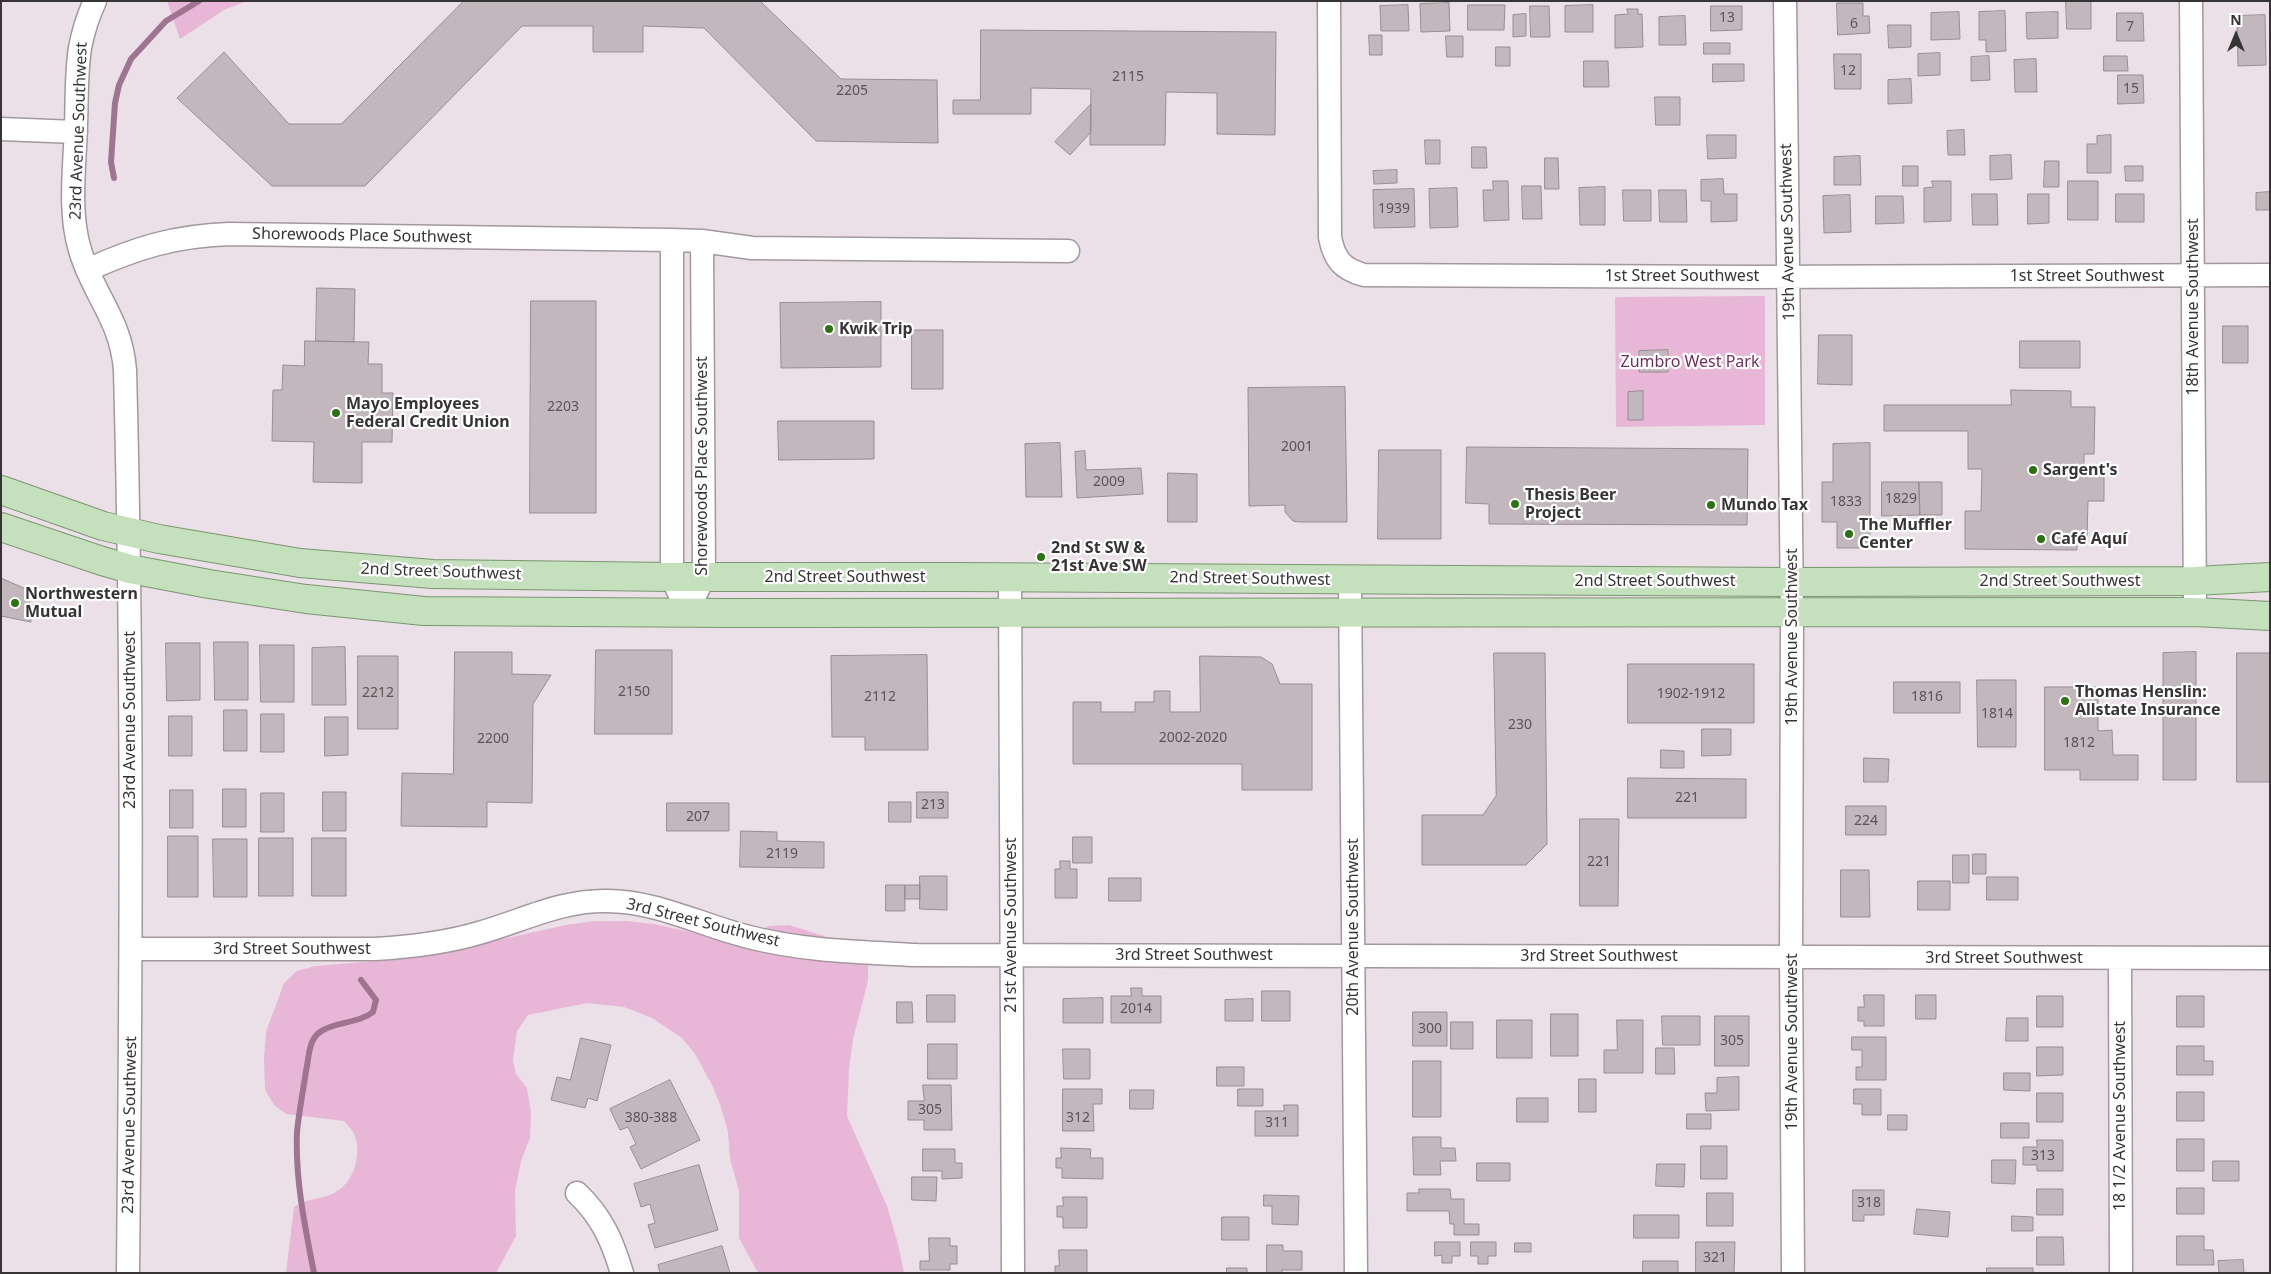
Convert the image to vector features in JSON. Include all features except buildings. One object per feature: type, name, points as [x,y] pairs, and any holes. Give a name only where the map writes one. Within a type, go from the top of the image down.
[{"type":"main road","name":"2nd Street Southwest","points":[[1,490],[129,534],[240,554],[352,568],[494,575],[1792,582],[2195,581],[2270,577]]},
{"type":"main road","name":"2nd Street Southwest","points":[[1,527],[102,562],[130,569],[244,590],[389,608],[457,612],[2195,612],[2270,616]]},
{"type":"street","name":"23rd Avenue Southwest","points":[[95,1],[80,48],[76,132],[75,226],[76,238],[87,270],[115,323],[124,356],[130,569],[131,949],[128,1273]]},
{"type":"street","name":"1st Street Southwest","points":[[1329,1],[1332,247],[1338,262],[1345,268],[1364,275],[1788,277],[2270,275]]},
{"type":"street","name":"19th Avenue Southwest","points":[[1785,1],[1792,582],[1791,958],[1793,1273]]},
{"type":"street","name":"18th Avenue Southwest","points":[[2191,1],[2195,612]]},
{"type":"street","points":[[1,129],[76,132]]},
{"type":"street","name":"Shorewoods Place Southwest","points":[[87,270],[147,246],[171,240],[208,235],[672,240],[702,241],[752,248],[1068,250]]},
{"type":"street","name":"Shorewoods Place Southwest","points":[[672,240],[672,577],[687,612]]},
{"type":"street","name":"Shorewoods Place Southwest","points":[[687,612],[704,577],[702,241]]},
{"type":"street","name":"21st Avenue Southwest","points":[[1010,577],[1012,1273]]},
{"type":"street","name":"20th Avenue Southwest","points":[[1350,580],[1356,1273]]},
{"type":"street","name":"3rd Street Southwest","points":[[131,949],[375,949],[404,947],[473,935],[567,904],[608,901],[649,906],[745,936],[806,947],[917,955],[2270,958]]},
{"type":"street","name":"18 1/2 Avenue Southwest","points":[[2120,958],[2121,1273]]},
{"type":"street","points":[[577,1193],[598,1215],[607,1232],[622,1273]]},
{"type":"green space","points":[[167,1],[247,1],[224,10],[180,39]]},
{"type":"green space","name":"Zumbro West Park","points":[[1765,296],[1765,425],[1616,427],[1615,297]]},
{"type":"green space","points":[[594,921],[626,921],[654,924],[727,940],[754,934],[769,926],[789,925],[855,946],[868,963],[868,981],[853,1039],[849,1070],[847,1116],[887,1206],[904,1273],[758,1273],[739,1238],[739,1191],[730,1159],[728,1132],[721,1107],[713,1087],[695,1054],[682,1038],[652,1018],[624,1007],[587,1003],[528,1015],[517,1031],[513,1060],[516,1074],[527,1088],[531,1112],[530,1138],[521,1161],[515,1191],[516,1236],[496,1273],[286,1273],[294,1207],[341,1189],[354,1169],[357,1144],[354,1134],[344,1121],[286,1114],[274,1105],[265,1090],[264,1058],[266,1032],[284,983],[297,971],[315,966],[389,960],[439,953],[566,925]]},
{"type":"waterway","points":[[114,178],[111,162],[115,103],[119,85],[131,59],[166,21],[199,1]]},
{"type":"waterway","points":[[314,1273],[301,1203],[297,1150],[297,1132],[306,1071],[311,1045],[316,1035],[326,1028],[360,1019],[373,1012],[376,1000],[361,980]]},
{"type":"place","name":"Kwik Trip","points":[[829,329]]},
{"type":"place","name":"Mayo Employees Federal Credit Union","points":[[336,413]]},
{"type":"place","name":"Sargent's","points":[[2033,470]]},
{"type":"place","name":"Thesis Beer Project","points":[[1515,504]]},
{"type":"place","name":"Mundo Tax","points":[[1711,505]]},
{"type":"place","name":"The Muffler Center","points":[[1849,534]]},
{"type":"place","name":"Café Aquí","points":[[2041,539]]},
{"type":"place","name":"2nd St SW & 21st Ave SW","points":[[1041,557]]},
{"type":"place","name":"Northwestern Mutual","points":[[15,603]]},
{"type":"place","name":"Thomas Henslin: Allstate Insurance","points":[[2065,701]]}]
